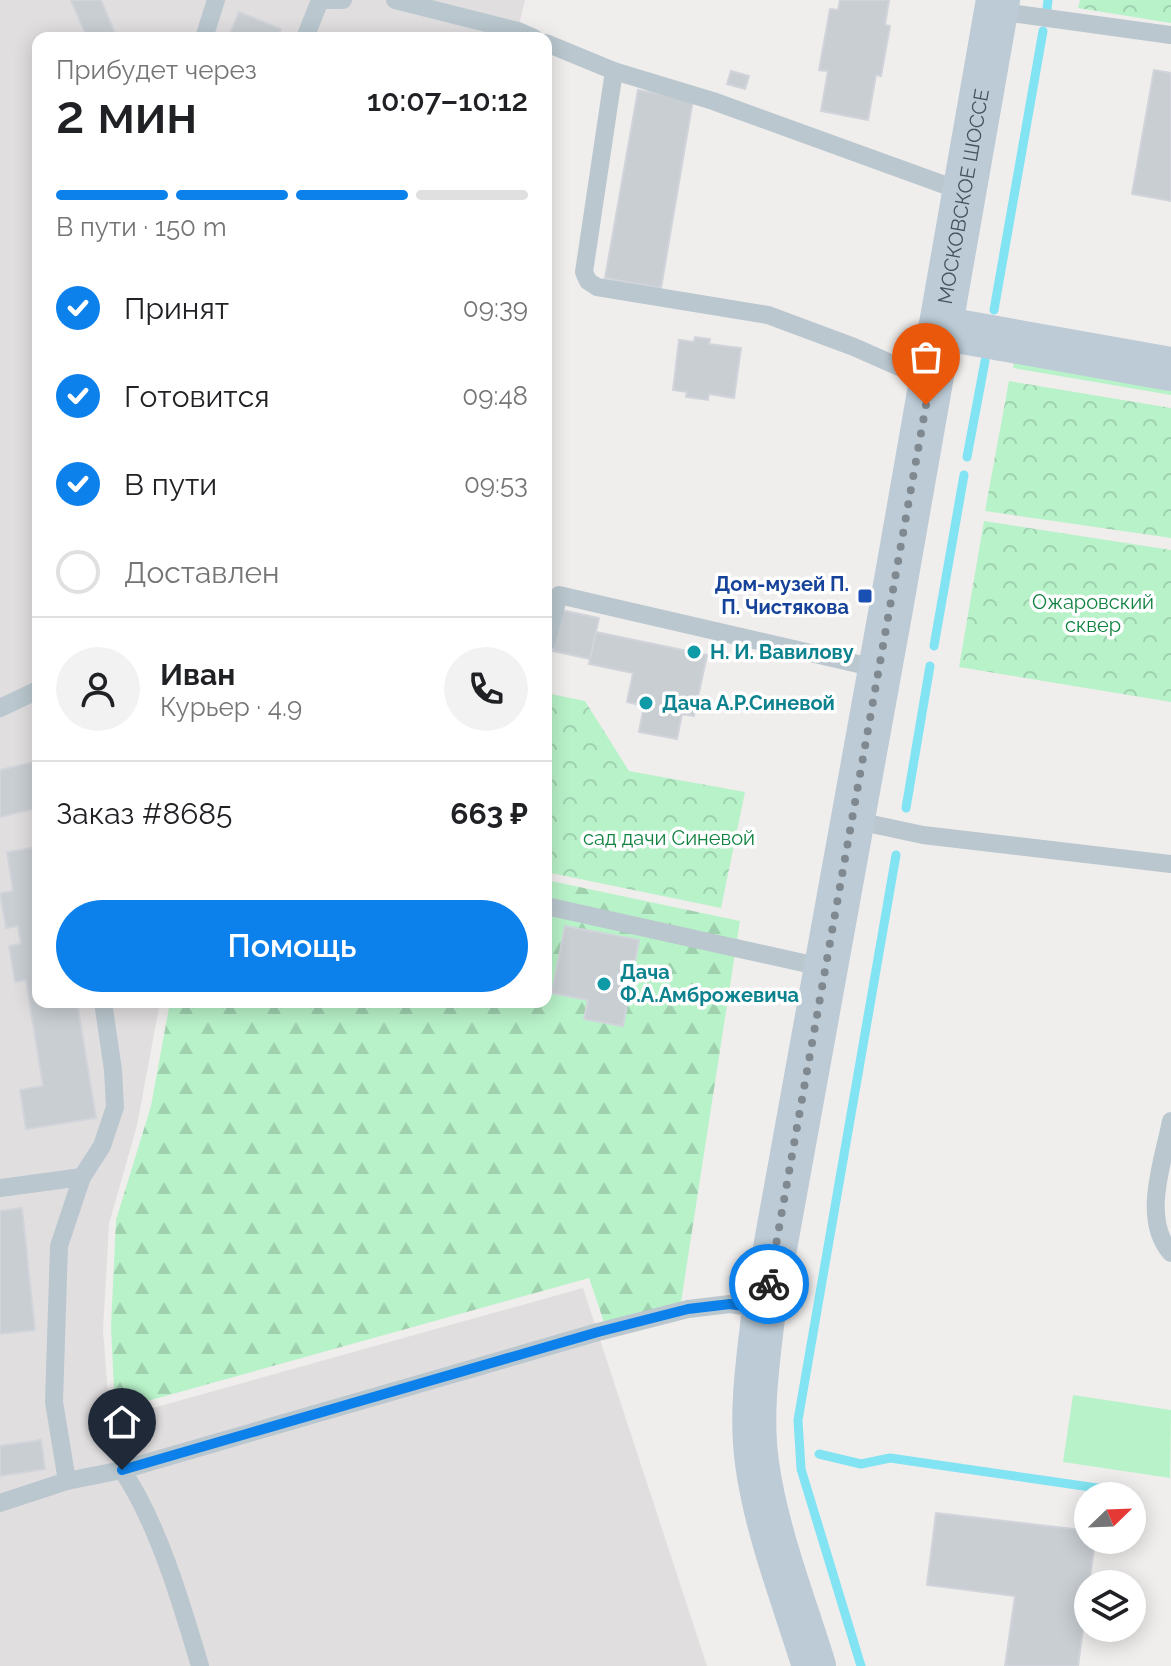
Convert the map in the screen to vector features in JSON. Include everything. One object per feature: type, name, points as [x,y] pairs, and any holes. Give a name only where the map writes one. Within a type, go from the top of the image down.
[{"type":"main road","name":"МОСКОВСКОЕ ШОССЕ","points":[[814,1666],[772,1528],[757,1464],[754,1401],[764,1309],[997,6]]},
{"type":"main road","points":[[940,328],[1171,369]]},
{"type":"lane","points":[[206,32],[216,0]]},
{"type":"lane","points":[[308,32],[323,0],[343,0]]},
{"type":"lane","points":[[395,0],[458,8],[519,32]]},
{"type":"lane","points":[[997,6],[1171,35]]},
{"type":"lane","points":[[552,45],[614,71],[713,101],[964,192]]},
{"type":"lane","points":[[614,71],[584,272],[588,281],[597,287],[768,315],[897,366],[931,376]]},
{"type":"lane","points":[[552,621],[559,595],[880,669]]},
{"type":"lane","points":[[0,708],[32,693]]},
{"type":"lane","points":[[853,820],[923,835],[1171,864]]},
{"type":"lane","points":[[552,907],[826,968]]},
{"type":"lane","points":[[67,1481],[54,1402],[59,1246],[82,1177],[102,1146],[115,1107],[104,1008]]},
{"type":"lane","points":[[1171,1121],[1155,1220],[1159,1237],[1171,1253]]},
{"type":"lane","points":[[0,1188],[82,1177]]},
{"type":"lane","points":[[0,1503],[67,1481],[122,1470],[598,1332],[688,1309],[730,1304],[764,1309]]},
{"type":"lane","points":[[122,1470],[134,1487],[179,1595],[200,1666]]},
{"type":"shaded area","points":[[0,0],[525,0],[517,32],[32,32],[32,1008],[159,1008],[137,1125],[109,1224],[103,1330],[110,1420],[583,1288],[707,1666],[0,1666]]},
{"type":"green space","points":[[1080,0],[1171,0],[1171,23],[1078,8]]},
{"type":"green space","points":[[1015,358],[1171,384],[1171,395],[1013,368]]},
{"type":"green space","name":"Ожаровский сквер","points":[[1009,381],[1171,408],[1171,538],[985,511]]},
{"type":"green space","name":"Ожаровский сквер","points":[[984,521],[1171,550],[1171,702],[959,667]]},
{"type":"green space","name":"сад дачи Синевой","points":[[552,694],[585,701],[629,771],[745,792],[721,908],[552,873]]},
{"type":"green space","points":[[552,881],[740,921],[681,1302],[604,1322],[589,1278],[115,1410],[111,1327],[116,1220],[151,1106],[169,1008],[552,1008]]},
{"type":"green space","points":[[1073,1395],[1171,1410],[1170,1478],[1063,1462]]},
{"type":"building","points":[[71,0],[101,0],[114,32],[84,32]]},
{"type":"building","points":[[840,0],[889,0],[885,25],[890,26],[881,76],[876,75],[868,120],[821,111],[828,71],[819,70],[830,9],[838,10]]},
{"type":"building","points":[[239,12],[281,29],[280,32],[231,32]]},
{"type":"building","points":[[1154,70],[1171,73],[1171,201],[1132,194]]},
{"type":"building","points":[[731,71],[749,76],[745,89],[727,84]]},
{"type":"building","points":[[638,90],[693,100],[661,288],[605,278]]},
{"type":"building","points":[[695,337],[710,339],[709,344],[741,348],[734,398],[709,394],[708,400],[686,397],[687,392],[673,390],[679,340],[694,342]]},
{"type":"building","points":[[561,610],[599,618],[590,659],[553,651]]},
{"type":"building","points":[[596,632],[707,655],[694,716],[682,714],[677,739],[639,732],[644,706],[627,702],[633,673],[589,664]]},
{"type":"building","points":[[32,762],[32,809],[0,817],[0,770]]},
{"type":"building","points":[[32,848],[32,1008],[78,1008],[96,1118],[26,1129],[20,1090],[43,1086],[26,980],[15,982],[9,946],[21,944],[18,926],[6,928],[0,893],[13,891],[7,852]]},
{"type":"building","points":[[565,926],[639,940],[623,1026],[584,1019],[588,1000],[552,993]]},
{"type":"building","points":[[22,1208],[35,1330],[0,1334],[0,1211]]},
{"type":"building","points":[[41,1440],[45,1469],[0,1476],[0,1446]]},
{"type":"building","points":[[936,1513],[1074,1529],[1074,1554],[1093,1554],[1091,1570],[1074,1570],[1074,1642],[1081,1642],[1078,1666],[1005,1666],[1015,1596],[927,1585]]},
{"type":"waterway","points":[[1047,9],[1048,0]]},
{"type":"waterway","points":[[994,310],[1043,31]]},
{"type":"waterway","points":[[967,457],[985,361]]},
{"type":"waterway","points":[[934,646],[964,475]]},
{"type":"waterway","points":[[906,808],[930,666]]},
{"type":"waterway","points":[[861,1666],[801,1469],[798,1420],[896,855]]},
{"type":"waterway","points":[[819,1454],[861,1464],[890,1458],[1074,1485]]},
{"type":"way so far","points":[[769,1284],[926,405]]},
{"type":"place","name":"Дом-музей П. П. Чистякова","points":[[865,596]]},
{"type":"place","name":"Н. И. Вавилову","points":[[694,652]]},
{"type":"place","name":"Дача А.Р.Синевой","points":[[646,703]]},
{"type":"place","name":"Дача Ф.А.Амброжевича","points":[[604,984]]},
{"type":"route","points":[[122,1470],[598,1332],[688,1309],[730,1304],[764,1309],[769,1284]]}]
